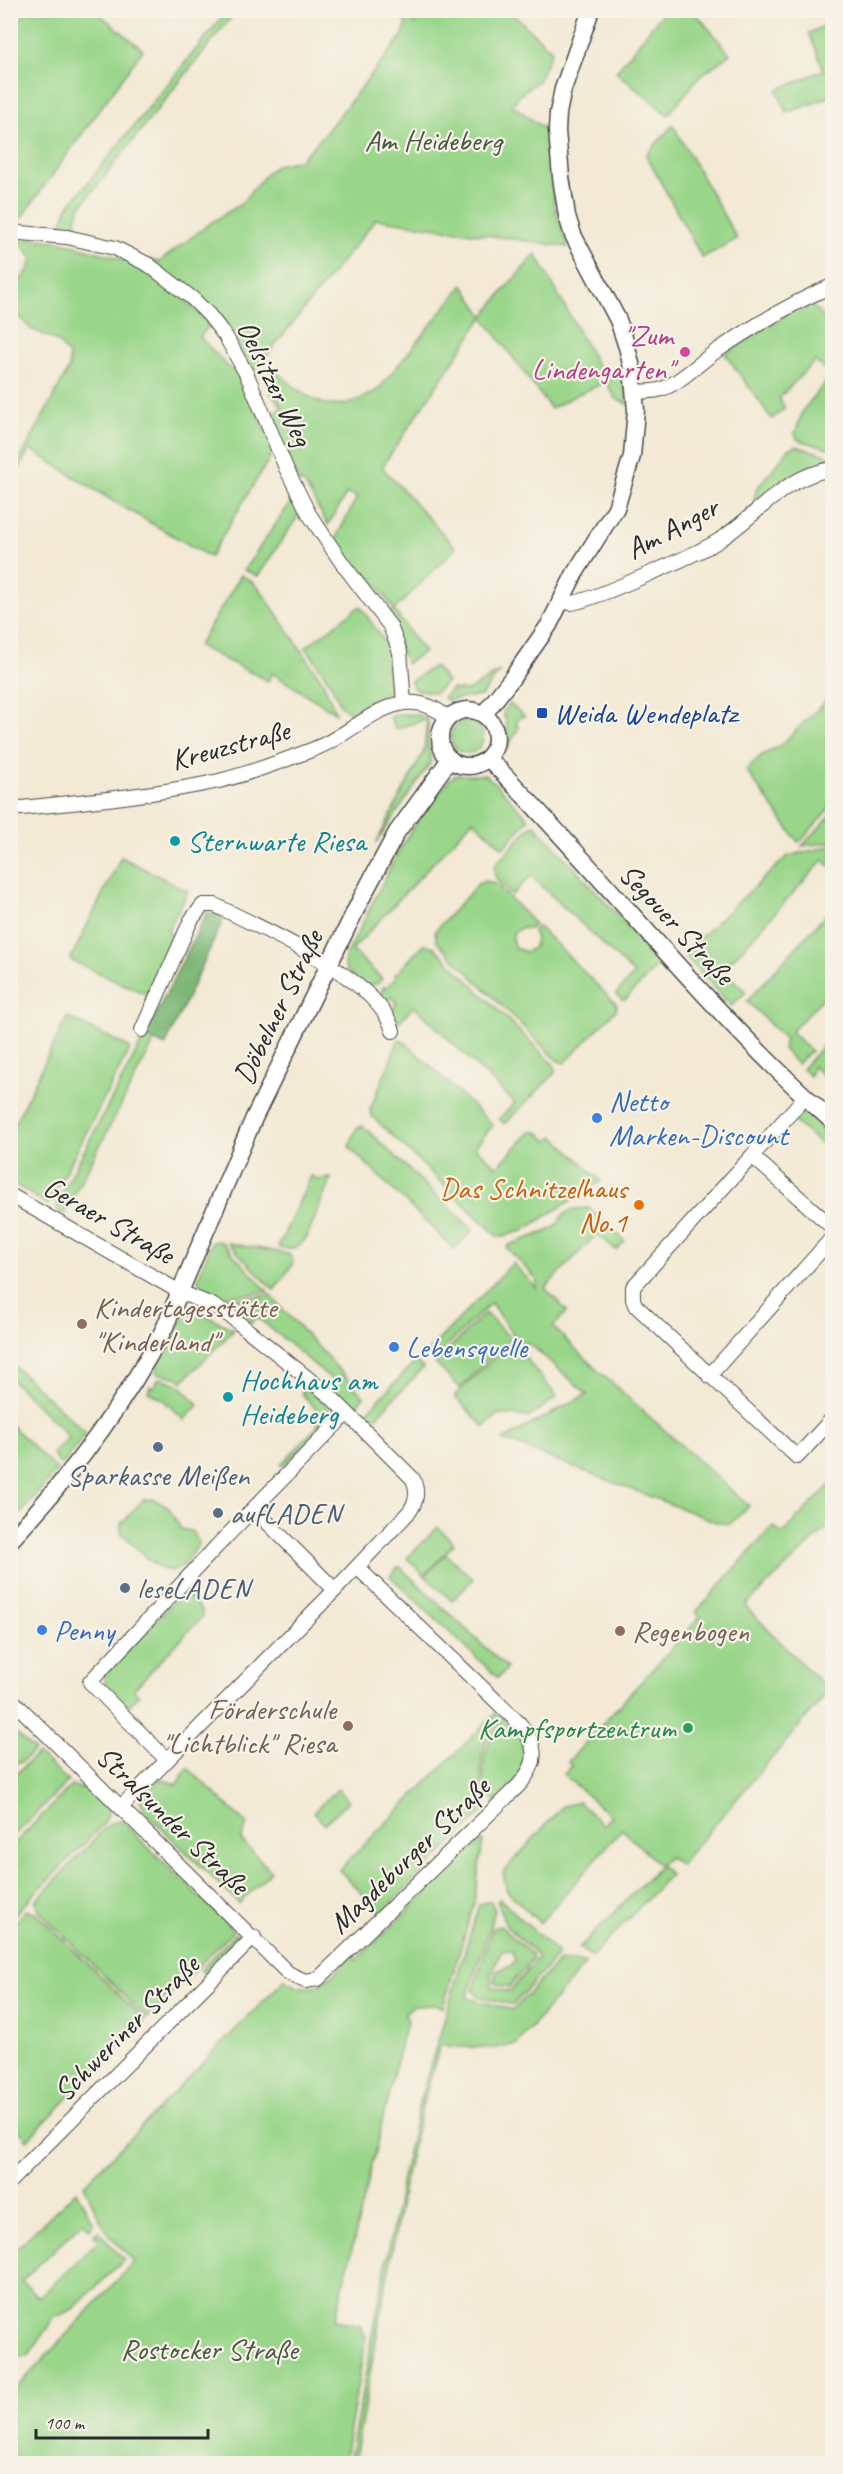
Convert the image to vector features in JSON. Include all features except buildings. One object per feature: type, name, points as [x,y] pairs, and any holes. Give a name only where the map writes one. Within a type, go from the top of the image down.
[{"type":"street","points":[[484,714],[549,625],[575,573],[616,508],[632,456],[636,426],[635,392],[623,334],[573,235],[563,193],[557,131],[563,89],[591,10]]},
{"type":"street","name":"Oelsitzer Weg","points":[[10,232],[67,237],[115,248],[149,265],[201,307],[226,337],[247,375],[286,468],[309,514],[342,563],[390,626],[400,652],[404,703]]},
{"type":"street","points":[[635,392],[655,391],[669,386],[717,351],[759,325],[832,286]]},
{"type":"street","name":"Am Anger","points":[[561,600],[571,603],[600,595],[696,553],[730,532],[783,488],[810,473],[832,469]]},
{"type":"street","name":"Kreuzstraße","points":[[10,809],[114,798],[220,780],[268,767],[317,748],[337,739],[380,710],[404,703],[419,702],[434,708],[448,718]]},
{"type":"street","points":[[470,710],[484,714],[492,722],[496,732],[496,742],[488,758],[471,766],[460,765],[450,759],[441,744],[440,735],[448,718],[459,711],[470,710]]},
{"type":"street","name":"Segouer Straße","points":[[488,758],[678,966],[805,1097],[832,1121]]},
{"type":"street","name":"Döbelner Straße","points":[[10,1542],[97,1437],[153,1349],[180,1292],[254,1118],[387,848],[408,815],[450,759]]},
{"type":"street","points":[[142,1030],[191,920],[203,905],[215,905],[330,964],[383,1011],[393,1031]]},
{"type":"street","points":[[805,1097],[633,1287],[635,1305],[797,1457],[832,1419]]},
{"type":"street","points":[[752,1156],[832,1227]]},
{"type":"street","name":"Geraer Straße","points":[[10,1195],[180,1292],[212,1305],[249,1329],[316,1383],[350,1416]]},
{"type":"street","points":[[710,1376],[832,1239]]},
{"type":"street","points":[[121,1807],[335,1590],[415,1502],[416,1487],[413,1479],[350,1416],[254,1509],[90,1682],[167,1760]]},
{"type":"street","points":[[254,1509],[335,1590]]},
{"type":"street","name":"Magdeburger Straße","points":[[299,1979],[311,1981],[318,1979],[349,1951],[519,1785],[529,1772],[535,1753],[528,1734],[520,1724],[357,1567]]},
{"type":"street","name":"Stralsunder Straße","points":[[10,1698],[288,1972],[299,1979]]},
{"type":"street","name":"Schweriner Straße","points":[[10,2181],[254,1937]]},
{"type":"green space","points":[[27,11],[96,11],[143,50],[16,225],[45,229],[56,228],[62,222],[68,207],[227,11],[236,11],[80,207],[76,219],[78,232],[11,229],[10,31]]},
{"type":"green space","name":"Am Heideberg","points":[[394,11],[401,11],[415,24],[420,19],[410,11],[510,11],[552,51],[538,81],[522,93],[512,105],[550,133],[554,204],[568,247],[376,219],[251,375],[232,336],[150,260],[159,262],[209,224],[241,204],[266,174],[277,165],[300,160],[322,137],[402,36],[406,26],[404,19]]},
{"type":"green space","points":[[664,11],[694,11],[730,54],[699,77],[668,115],[616,72]]},
{"type":"green space","points":[[832,22],[832,96],[787,113],[777,90],[824,70],[809,33]]},
{"type":"green space","points":[[673,125],[737,239],[702,258],[646,155]]},
{"type":"green space","points":[[11,237],[58,241],[134,262],[186,300],[210,324],[200,337],[228,367],[242,378],[274,451],[210,557],[113,501],[30,449],[11,485],[11,476],[69,368],[69,355],[57,341],[31,329],[15,312],[11,301],[13,289],[28,271],[32,259],[25,247],[11,241]]},
{"type":"green space","points":[[536,254],[606,381],[623,373],[627,404],[616,399],[606,382],[551,409],[483,317],[382,467],[456,548],[394,610],[372,578],[365,585],[334,542],[357,497],[347,493],[328,525],[304,483],[299,483],[268,413],[283,408],[271,393],[276,371],[302,392],[324,404],[336,405],[362,398],[379,389],[463,285],[484,316]]},
{"type":"green space","points":[[805,302],[815,308],[832,328],[832,364],[826,371],[815,361],[779,398],[785,408],[772,419],[725,354]]},
{"type":"green space","points":[[830,377],[832,378],[832,449],[798,440],[795,434],[803,410]]},
{"type":"green space","points":[[796,446],[830,456],[829,464],[775,487],[757,502],[754,499],[757,488],[789,449]]},
{"type":"green space","points":[[295,496],[301,512],[258,576],[244,570]]},
{"type":"green space","points":[[241,575],[260,589],[323,682],[336,713],[272,673],[268,681],[198,646]]},
{"type":"green space","points":[[360,606],[388,647],[393,690],[353,714],[341,706],[331,684],[306,647]]},
{"type":"green space","points":[[394,610],[424,652],[406,664],[387,614]]},
{"type":"green space","points":[[434,666],[447,682],[435,693],[414,689],[411,681]]},
{"type":"green space","points":[[500,671],[481,696],[447,700],[443,698],[452,689],[468,691]]},
{"type":"green space","points":[[832,695],[832,805],[798,842],[746,770],[760,756],[780,746]]},
{"type":"green space","points":[[510,704],[524,716],[519,718],[516,725],[519,727],[506,751],[507,727],[503,712]]},
{"type":"green space","points":[[417,715],[426,719],[395,729],[390,716]]},
{"type":"green space","points":[[427,720],[431,762],[376,843],[424,751]]},
{"type":"green space","points":[[467,721],[478,726],[483,737],[478,748],[467,753],[456,748],[451,737],[456,726]]},
{"type":"green space","points":[[456,775],[485,775],[529,819],[503,848],[473,820],[352,950],[382,979],[377,984],[363,986],[347,971],[344,963],[346,956],[412,829],[450,779]]},
{"type":"green space","points":[[832,814],[832,842],[802,846]]},
{"type":"green space","points":[[535,825],[661,962],[626,999],[622,1000],[616,994],[634,974],[531,876],[512,895],[496,878],[495,865],[530,827]]},
{"type":"green space","points":[[832,846],[832,868],[823,860],[723,970],[746,992],[731,1006],[683,953],[788,856]]},
{"type":"green space","points":[[121,857],[188,891],[168,930],[175,941],[151,991],[145,994],[70,960]]},
{"type":"green space","points":[[486,881],[496,884],[535,924],[530,929],[521,928],[514,932],[512,940],[515,948],[527,952],[534,947],[536,939],[533,931],[538,926],[617,1005],[616,1010],[565,1063],[558,1061],[437,942],[435,931],[479,883]]},
{"type":"green space","points":[[832,908],[832,988],[791,1032],[811,1051],[797,1064],[783,1049],[785,1039],[747,1001]]},
{"type":"green space","points":[[207,912],[225,916],[165,1046],[145,1036]]},
{"type":"green space","points":[[423,945],[433,946],[555,1066],[555,1073],[505,1124],[499,1119],[515,1103],[414,1006],[398,1023],[389,1013],[397,1003],[391,997],[382,1005],[377,999],[384,986],[386,988],[396,978],[395,975]]},
{"type":"green space","points":[[67,1017],[129,1047],[129,1051],[48,1205],[11,1182],[11,1131]]},
{"type":"green space","points":[[145,1036],[155,1040],[64,1214],[58,1211],[57,1202]]},
{"type":"green space","points":[[832,1036],[832,1084],[813,1066],[810,1076],[802,1069]]},
{"type":"green space","points":[[399,1039],[493,1125],[475,1147],[497,1167],[530,1132],[538,1132],[548,1141],[554,1136],[601,1181],[523,1231],[498,1237],[372,1116],[370,1110]]},
{"type":"green space","points":[[805,1112],[823,1127],[821,1130],[832,1140],[832,1153],[792,1120]]},
{"type":"green space","points":[[363,1126],[473,1230],[454,1249],[349,1147],[356,1129]]},
{"type":"green space","points":[[311,1176],[319,1180],[331,1178],[307,1237],[295,1247],[278,1247]]},
{"type":"green space","points":[[589,1208],[625,1241],[616,1250],[597,1234],[545,1288],[567,1311],[553,1327],[594,1367],[749,1506],[730,1524],[719,1523],[503,1440],[587,1394],[531,1345],[517,1340],[491,1303],[433,1359],[427,1352],[513,1263],[536,1288],[537,1280],[507,1248],[509,1245],[548,1231],[557,1225],[563,1215],[573,1209]]},
{"type":"green space","points":[[212,1242],[222,1242],[268,1292],[216,1297],[202,1290],[198,1278]]},
{"type":"green space","points":[[228,1243],[289,1254],[293,1261],[292,1265],[274,1290]]},
{"type":"green space","points":[[270,1295],[364,1397],[355,1406],[348,1406],[331,1390],[336,1383],[257,1317],[251,1323],[217,1302],[218,1300]]},
{"type":"green space","points":[[199,1311],[234,1330],[182,1382],[176,1377],[156,1373],[166,1346],[177,1327],[184,1319]]},
{"type":"green space","points":[[485,1313],[510,1338],[460,1388],[435,1363]]},
{"type":"green space","points":[[512,1341],[557,1397],[529,1417],[499,1414],[484,1427],[454,1396]]},
{"type":"green space","points":[[416,1361],[423,1368],[368,1425],[364,1420],[364,1415]]},
{"type":"green space","points":[[11,1363],[86,1433],[63,1464],[60,1464],[52,1454],[69,1437],[11,1379]]},
{"type":"green space","points":[[159,1378],[182,1387],[198,1405],[184,1420],[161,1398],[148,1392],[150,1386],[153,1388]]},
{"type":"green space","points":[[306,1388],[326,1405],[329,1412],[328,1418],[318,1432],[283,1466],[281,1464],[319,1425],[313,1419],[319,1412],[301,1393]]},
{"type":"green space","points":[[11,1425],[57,1470],[11,1525]]},
{"type":"green space","name":"Kampfsportzentrum","points":[[832,1483],[832,1523],[745,1606],[829,1691],[680,1865],[669,1857],[660,1865],[670,1875],[592,1957],[579,1948],[660,1866],[622,1829],[540,1923],[507,1891],[503,1872],[563,1806],[579,1802],[603,1825],[611,1816],[564,1775],[572,1766],[568,1762],[700,1617],[696,1612],[773,1526],[782,1534]]},
{"type":"green space","points":[[153,1499],[168,1507],[181,1529],[191,1531],[199,1542],[189,1559],[180,1568],[171,1570],[162,1568],[152,1562],[121,1533],[121,1524],[143,1500]]},
{"type":"green space","points":[[438,1527],[454,1544],[424,1575],[407,1558]]},
{"type":"green space","points":[[446,1554],[473,1579],[452,1601],[425,1576]]},
{"type":"green space","points":[[399,1566],[507,1668],[498,1678],[390,1576]]},
{"type":"green space","points":[[184,1591],[202,1611],[202,1617],[133,1690],[139,1695],[125,1710],[108,1688],[105,1673]]},
{"type":"green space","points":[[496,1713],[500,1716],[485,1744],[481,1764],[484,1797],[478,1804],[482,1812],[381,1913],[339,1870]]},
{"type":"green space","points":[[504,1717],[522,1741],[525,1754],[521,1769],[523,1772],[495,1802],[484,1782],[484,1759],[492,1736]]},
{"type":"green space","points":[[13,1731],[35,1750],[21,1762],[11,1764],[11,1733]]},
{"type":"green space","points":[[38,1754],[68,1781],[11,1838],[11,1779]]},
{"type":"green space","points":[[188,1768],[247,1824],[241,1840],[271,1871],[239,1904],[146,1813],[140,1800],[161,1778],[176,1785]]},
{"type":"green space","points":[[71,1786],[88,1791],[110,1809],[105,1822],[11,1918],[11,1847]]},
{"type":"green space","points":[[338,1789],[349,1801],[324,1824],[313,1812]]},
{"type":"green space","points":[[121,1821],[234,1930],[147,2018],[40,1912],[35,1902],[104,1829],[113,1822]]},
{"type":"green space","name":"Rostocker Straße","points":[[480,1841],[483,1841],[474,1903],[443,2007],[413,2006],[404,2014],[408,2020],[335,2320],[360,2325],[366,2337],[344,2463],[11,2464],[11,2394],[134,2262],[105,2230],[84,2185],[284,1980],[296,1985],[314,1987],[329,1978],[351,1956],[356,1960]]},
{"type":"green space","points":[[500,1899],[559,1954],[513,2005],[478,1996],[473,1991],[492,1928],[500,1926],[532,1955],[533,1959],[509,1987],[498,1985],[494,1981],[496,1971],[510,1966],[515,1961],[512,1951],[502,1950],[491,1975],[492,1987],[505,1991],[511,1990],[537,1959],[536,1954],[506,1926],[497,1901]]},
{"type":"green space","points":[[491,1901],[495,1910],[467,1998],[513,2010],[558,1962],[566,1960],[586,1963],[517,2044],[497,2048],[440,2046],[422,2106],[405,2180],[354,2463],[349,2463],[402,2178],[419,2104],[479,1904]]},
{"type":"green space","points":[[26,1910],[37,1914],[145,2020],[27,2140],[10,2119],[11,1925]]},
{"type":"green space","points":[[236,1933],[238,1936],[234,1947],[206,1976],[201,1970]]},
{"type":"green space","points":[[76,2191],[94,2224],[90,2229],[83,2222],[22,2281],[39,2298],[99,2240],[94,2234],[98,2231],[124,2260],[73,2309],[54,2318],[28,2356],[11,2358],[11,2254]]},
{"type":"place","name":"\"Zum Lindengarten\"","points":[[685,352]]},
{"type":"place","name":"Weida Wendeplatz","points":[[542,713]]},
{"type":"place","name":"Sternwarte Riesa","points":[[175,841]]},
{"type":"place","name":"Netto Marken-Discount","points":[[597,1118]]},
{"type":"place","name":"Das Schnitzelhaus No.1","points":[[639,1205]]},
{"type":"place","name":"Kindertagesstätte \"Kinderland\"","points":[[82,1324]]},
{"type":"place","name":"Lebensquelle","points":[[394,1347]]},
{"type":"place","name":"Hochhaus am Heideberg","points":[[228,1397]]},
{"type":"place","name":"Sparkasse Meißen","points":[[158,1447]]},
{"type":"place","name":"aufLADEN","points":[[218,1513]]},
{"type":"place","name":"leseLADEN","points":[[125,1588]]},
{"type":"place","name":"Penny","points":[[42,1630]]},
{"type":"place","name":"Regenbogen","points":[[620,1631]]},
{"type":"place","name":"Förderschule \"Lichtblick\" Riesa","points":[[348,1726]]},
{"type":"place","name":"Kampfsportzentrum","points":[[688,1728]]}]
